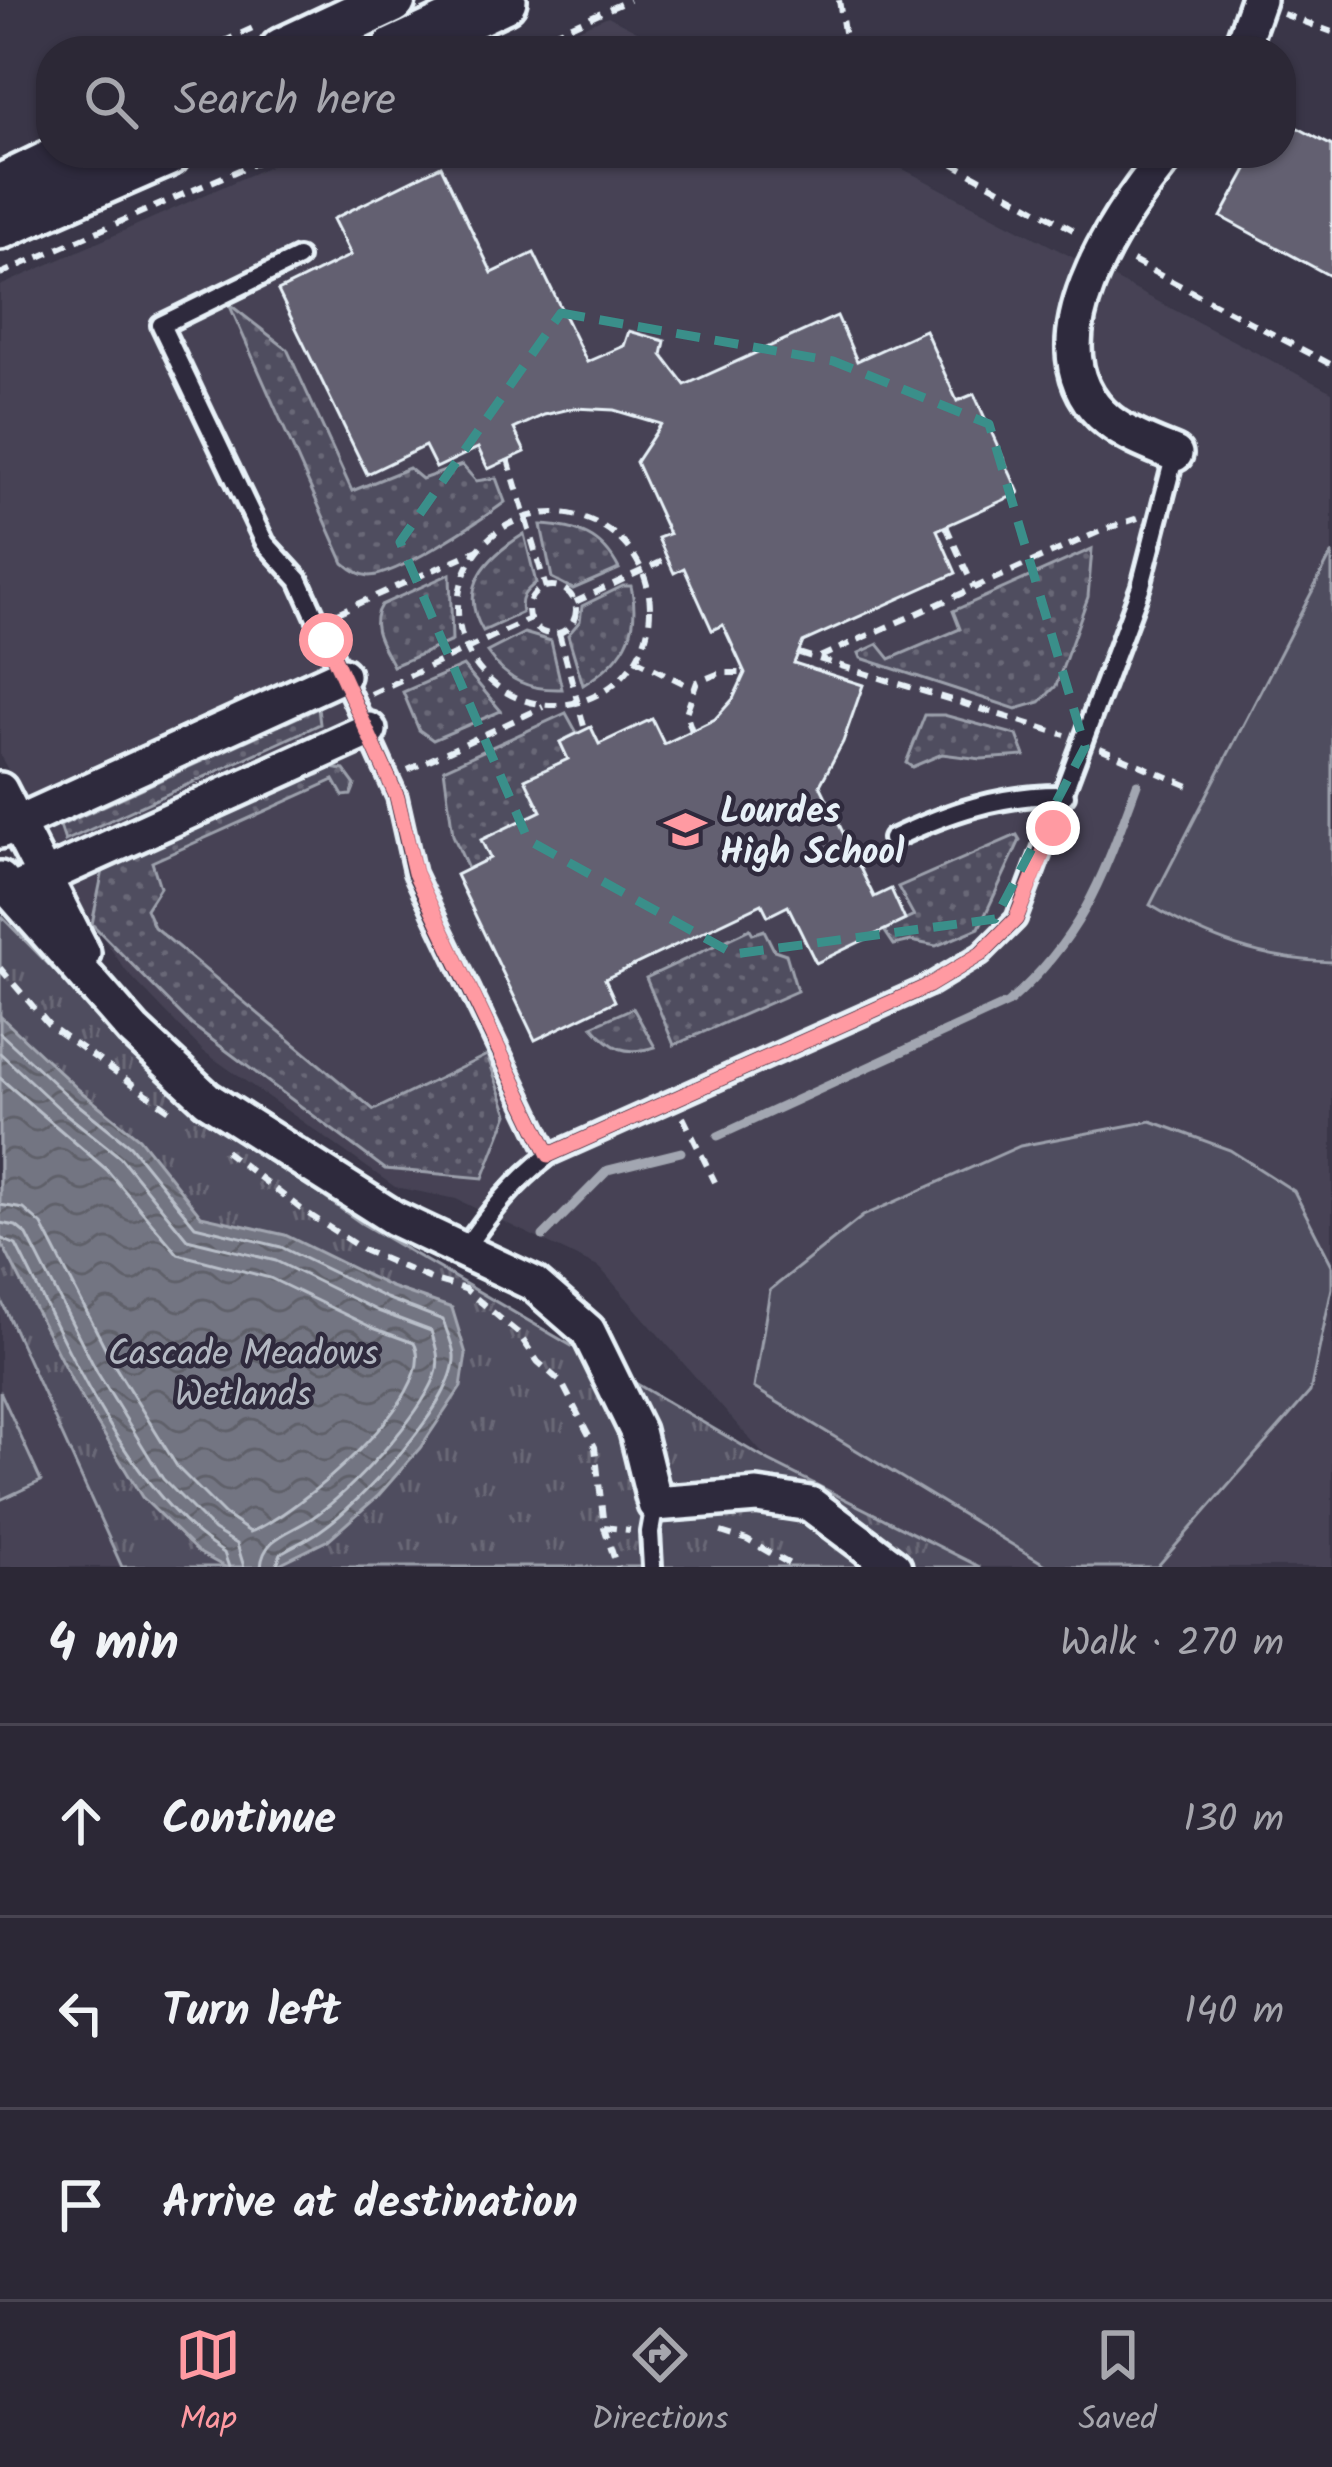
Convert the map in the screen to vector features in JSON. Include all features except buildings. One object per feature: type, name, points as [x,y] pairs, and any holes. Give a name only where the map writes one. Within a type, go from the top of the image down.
[{"type":"main road","points":[[315,36],[392,0]]},
{"type":"main road","points":[[426,36],[503,0]]},
{"type":"main road","points":[[0,188],[42,168]]},
{"type":"main road","points":[[0,226],[133,168]]},
{"type":"street","points":[[1245,36],[1258,0]]},
{"type":"street","points":[[1157,168],[1104,246],[1076,311],[1073,339],[1077,368],[1107,420],[1175,454]]},
{"type":"street","points":[[9,826],[355,702]]},
{"type":"street","points":[[6,886],[43,880],[355,702]]},
{"type":"street","points":[[0,790],[9,826],[133,1030]]},
{"type":"street","points":[[6,886],[133,1030],[207,1099],[394,1218],[534,1284],[588,1331],[637,1431],[652,1518],[757,1496],[810,1504],[894,1567]]},
{"type":"lane","points":[[298,258],[160,325],[265,543],[299,580],[389,779],[415,873],[549,1155]]},
{"type":"lane","points":[[464,1250],[506,1191],[549,1155],[928,986],[981,954],[1016,919],[1141,586],[1175,454]]},
{"type":"lane","points":[[892,839],[979,804],[1030,795],[1065,795]]},
{"type":"lane","points":[[652,1518],[652,1567]]},
{"type":"path","points":[[546,36],[629,0]]},
{"type":"path","points":[[839,0],[845,36]]},
{"type":"path","points":[[0,274],[244,168]]},
{"type":"path","points":[[508,459],[546,587]]},
{"type":"path","points":[[817,658],[1103,530],[1160,512]]},
{"type":"path","points":[[545,513],[578,516],[607,528],[630,550],[641,570],[650,609],[645,640],[607,690],[578,703],[546,705],[515,698],[489,681],[466,649],[458,626],[458,594],[481,548],[488,539],[526,518],[545,513]]},
{"type":"path","points":[[946,526],[974,588]]},
{"type":"path","points":[[317,622],[481,548]]},
{"type":"path","points":[[575,602],[667,559]]},
{"type":"path","points":[[546,587],[565,590],[575,602],[572,624],[559,633],[544,632],[530,620],[531,599],[546,587]]},
{"type":"path","points":[[355,702],[530,620]]},
{"type":"path","points":[[559,633],[585,730]]},
{"type":"path","points":[[799,653],[1084,741],[1189,786]]},
{"type":"path","points":[[635,659],[692,688]]},
{"type":"path","points":[[692,731],[686,712],[692,688],[720,673],[745,674]]},
{"type":"path","points":[[389,779],[546,705]]},
{"type":"path","points":[[681,1113],[715,1182]]},
{"type":"path","points":[[538,1362],[562,1383],[595,1447],[604,1527],[617,1567]]},
{"type":"path","points":[[604,1527],[652,1518]]},
{"type":"path","points":[[715,1531],[747,1540],[794,1567]]},
{"type":"highlighted area","points":[[561,313],[833,361],[989,424],[1085,747],[995,919],[734,954],[528,840],[400,542]]},
{"type":"shaded area","points":[[608,16],[646,36],[562,36]]},
{"type":"shaded area","name":"Lourdes High School","points":[[265,168],[901,168],[1332,392],[1332,1567],[980,1567],[769,1461],[600,1268],[456,1199],[395,1187],[203,1051],[126,971],[81,906],[0,755],[0,286]]},
{"type":"shaded area","points":[[0,1298],[122,1567],[0,1567]]},
{"type":"green space","points":[[229,304],[287,349],[352,491],[409,468],[422,479],[462,465],[476,481],[496,478],[505,502],[399,567],[369,576],[349,567]]},
{"type":"green space","points":[[541,525],[587,535],[605,548],[619,569],[573,589],[552,578]]},
{"type":"green space","points":[[524,534],[536,583],[524,595],[522,613],[483,631],[473,601],[480,575],[498,553]]},
{"type":"green space","points":[[1092,549],[1088,597],[1056,686],[1040,702],[1016,709],[861,658],[859,653],[878,644],[890,659],[960,629],[953,611]]},
{"type":"green space","points":[[1332,553],[1332,962],[1237,946],[1150,905]]},
{"type":"green space","points":[[450,574],[452,641],[393,666],[376,628],[381,605]]},
{"type":"green space","points":[[631,586],[634,603],[631,632],[618,656],[583,685],[568,635],[580,621],[582,606]]},
{"type":"green space","points":[[524,633],[551,641],[562,689],[519,682],[487,652]]},
{"type":"green space","points":[[463,666],[501,711],[433,740],[419,730],[403,692]]},
{"type":"green space","points":[[318,708],[320,724],[65,841],[60,826]]},
{"type":"green space","points":[[566,713],[577,733],[560,742],[568,759],[526,779],[541,811],[482,840],[490,858],[468,869],[453,835],[444,769]]},
{"type":"green space","points":[[925,715],[944,715],[1017,735],[1025,756],[981,759],[942,754],[912,767],[906,763]]},
{"type":"green space","points":[[323,767],[344,770],[355,785],[351,795],[343,796],[334,780],[152,862],[160,887],[146,909],[154,927],[374,1110],[487,1055],[508,1114],[483,1178],[385,1169],[192,1025],[92,924],[103,870]]},
{"type":"green space","points":[[1017,835],[1020,840],[979,928],[936,946],[911,941],[894,945],[884,930],[914,916],[898,887]]},
{"type":"green space","name":"Cascade Meadows Wetlands","points":[[0,915],[170,1088],[361,1223],[769,1461],[980,1567],[122,1567],[0,1298]]},
{"type":"green space","points":[[750,929],[753,934],[764,930],[774,950],[786,954],[797,991],[674,1045],[646,978]]},
{"type":"green space","points":[[633,1008],[655,1047],[620,1048],[592,1026]]},
{"type":"green space","points":[[1151,1121],[1230,1150],[1294,1191],[1332,1265],[1332,1288],[1310,1392],[1157,1567],[1049,1567],[754,1388],[770,1290],[863,1216],[1020,1146]]},
{"type":"green space","points":[[0,1391],[41,1481],[0,1500]]},
{"type":"water","points":[[0,1016],[139,1138],[201,1216],[285,1235],[391,1287],[452,1308],[466,1354],[461,1387],[420,1448],[378,1496],[328,1540],[273,1567],[225,1567],[198,1552],[142,1497],[74,1385],[0,1240]]},
{"type":"waterway","points":[[718,1136],[1008,1003],[1073,929],[1101,876],[1137,784]]},
{"type":"waterway","points":[[543,1236],[608,1170],[681,1152]]},
{"type":"place","name":"Lourdes High School","points":[[686,830]]},
{"type":"route","points":[[326,640],[397,797],[415,873],[549,1155],[928,986],[981,954],[1016,919],[1053,828]]}]
